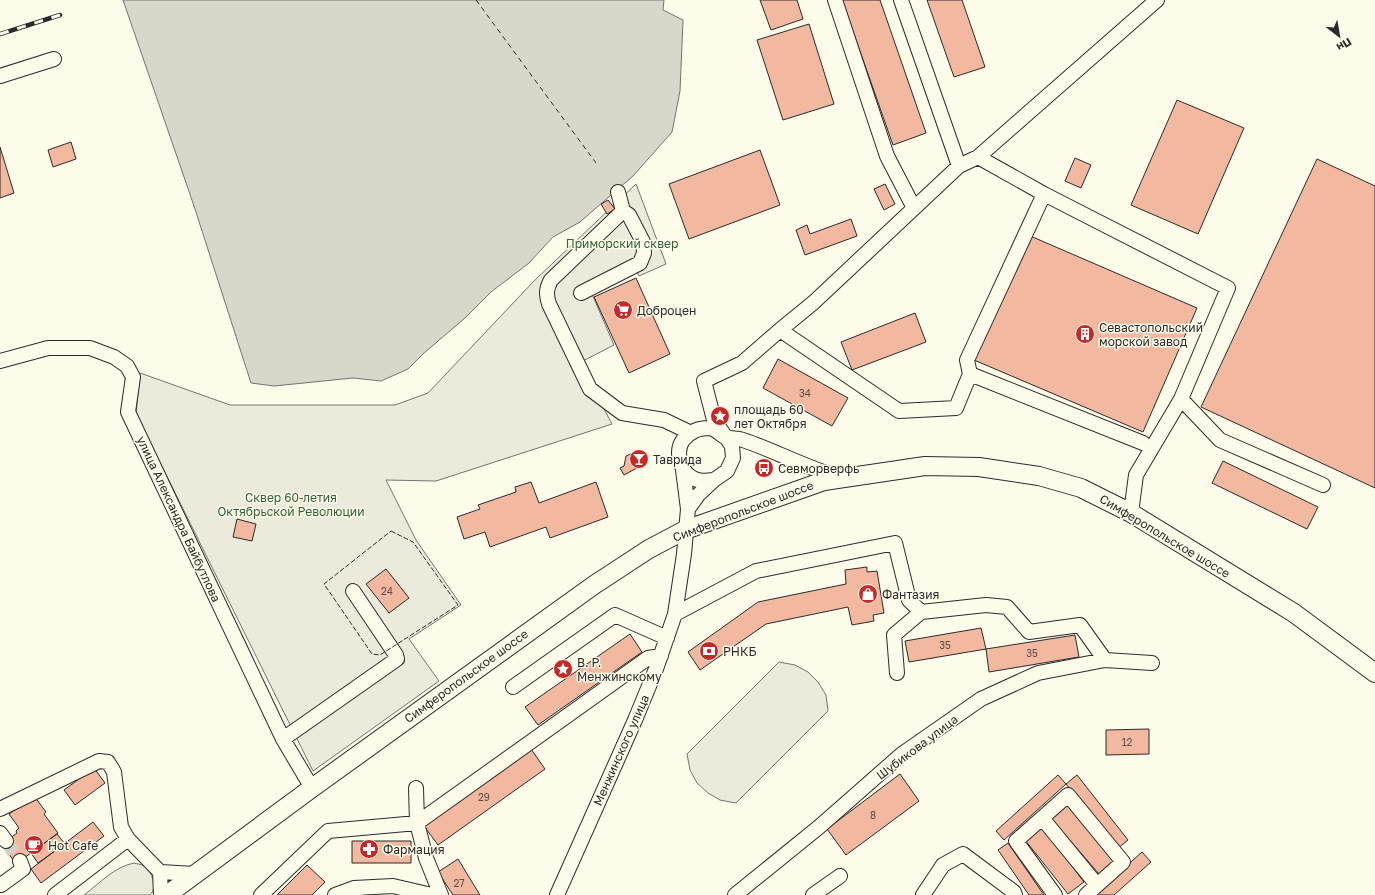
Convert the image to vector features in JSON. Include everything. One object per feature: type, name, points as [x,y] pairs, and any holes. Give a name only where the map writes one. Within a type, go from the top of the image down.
[{"type":"main road","name":"Симферопольское шоссе","points":[[166,895],[594,585],[649,549],[686,530],[824,480],[926,466],[978,467],[1039,476],[1081,488],[1132,513],[1294,613],[1371,665]]},
{"type":"street","points":[[835,0],[887,156],[914,208]]},
{"type":"street","points":[[901,0],[959,166]]},
{"type":"street","points":[[688,509],[698,495],[714,480],[727,471],[733,458],[732,446],[714,420],[704,381],[742,363],[813,303],[959,166],[978,157],[1157,0]]},
{"type":"street","points":[[0,76],[54,59]]},
{"type":"street","points":[[978,157],[1044,194],[1228,288],[1181,399],[1136,476],[1132,513]]},
{"type":"street","points":[[581,293],[640,263],[644,253],[643,242],[629,215],[623,211],[618,192]]},
{"type":"street","points":[[780,330],[899,411],[956,408],[970,374],[967,360],[1044,194]]},
{"type":"street","points":[[623,211],[551,280],[546,289],[549,304],[590,389],[622,413],[664,420],[689,432]]},
{"type":"street","name":"улица Александра Байбутлова","points":[[0,361],[48,348],[90,348],[114,356],[127,366],[133,377],[128,412],[284,739],[312,788]]},
{"type":"street","points":[[970,374],[1143,443]]},
{"type":"street","points":[[1181,399],[1220,440],[1323,485]]},
{"type":"street","points":[[714,480],[701,481],[691,478],[683,470],[679,456],[681,443],[689,432],[699,429],[712,428],[726,438],[741,439],[816,470],[842,478]]},
{"type":"street","name":"Менжинского улица","points":[[557,895],[635,720],[661,656],[675,614],[684,554],[688,509],[683,470]]},
{"type":"street","points":[[675,614],[756,570],[895,543],[909,600],[921,612]]},
{"type":"street","points":[[284,739],[397,659],[396,655],[353,591]]},
{"type":"street","points":[[897,672],[894,636],[921,612],[986,605],[1007,607],[1029,632],[1080,624],[1105,660]]},
{"type":"street","points":[[513,687],[615,615],[667,638]]},
{"type":"street","points":[[261,895],[328,831],[417,823],[648,658],[661,656]]},
{"type":"street","name":"Шубикова улица","points":[[735,895],[819,827],[902,754],[981,699],[1038,673],[1105,660],[1152,663]]},
{"type":"street","points":[[0,809],[99,761],[108,762],[114,772],[121,827],[128,839],[160,872],[161,895]]},
{"type":"street","points":[[416,788],[417,823],[426,858],[441,895]]},
{"type":"street","points":[[1055,895],[1016,841],[1068,795],[1123,862],[1086,895]]},
{"type":"street","points":[[1042,818],[1097,886]]},
{"type":"street","points":[[55,895],[128,839]]},
{"type":"street","points":[[923,895],[943,865],[963,854],[1014,892],[1015,895]]},
{"type":"street","points":[[3,888],[23,869],[20,861]]},
{"type":"street","points":[[160,872],[196,874]]},
{"type":"street","points":[[813,895],[840,876]]},
{"type":"street","points":[[335,895],[393,886],[432,895]]},
{"type":"green space","name":"Сквер 60-летия Октябрьской Революции","points":[[636,184],[666,264],[639,276],[637,272],[592,294],[614,345],[579,363],[612,424],[436,481],[386,480],[416,540],[461,605],[409,639],[439,681],[313,771],[136,414],[140,373],[230,405],[395,405],[428,393],[534,281]]},
{"type":"green space","points":[[779,662],[795,665],[808,672],[818,682],[826,695],[828,711],[736,803],[720,800],[708,793],[697,783],[690,770],[687,754]]},
{"type":"green space","points":[[134,863],[140,864],[147,868],[152,876],[154,888],[150,895],[84,895],[120,868]]},
{"type":"shaded area","points":[[123,0],[664,0],[663,10],[683,20],[680,91],[672,132],[633,176],[580,222],[553,237],[529,263],[491,292],[465,318],[424,353],[408,369],[381,381],[353,378],[274,386],[251,383],[194,206]]},
{"type":"building","points":[[760,0],[797,0],[803,19],[771,30]]},
{"type":"building","points":[[842,0],[880,0],[926,133],[893,145]]},
{"type":"building","points":[[927,0],[962,0],[985,67],[954,77]]},
{"type":"building","points":[[809,24],[834,104],[783,120],[757,40]]},
{"type":"building","points":[[1177,100],[1244,128],[1198,234],[1131,205]]},
{"type":"building","points":[[71,142],[76,159],[53,167],[48,150]]},
{"type":"building","points":[[0,147],[14,193],[0,198]]},
{"type":"building","points":[[760,150],[780,205],[689,239],[669,184]]},
{"type":"building","points":[[1075,158],[1091,165],[1081,188],[1065,181]]},
{"type":"building","points":[[1317,159],[1375,186],[1375,488],[1201,407]]},
{"type":"building","points":[[885,184],[895,204],[884,210],[874,189]]},
{"type":"building","points":[[608,200],[615,209],[607,214],[601,204]]},
{"type":"building","points":[[851,219],[857,236],[805,255],[796,230],[807,225],[810,234]]},
{"type":"building","name":"Севастопольский морской завод","points":[[1028,235],[1197,308],[1143,432],[974,360]]},
{"type":"building","points":[[636,278],[670,354],[629,373],[594,297]]},
{"type":"building","points":[[915,313],[926,342],[852,370],[841,342]]},
{"type":"building","points":[[778,359],[848,398],[832,426],[763,388]]},
{"type":"building","points":[[635,452],[640,453],[646,463],[624,475],[620,468],[624,466],[626,456]]},
{"type":"building","points":[[1223,461],[1318,507],[1307,529],[1212,483]]},
{"type":"building","points":[[531,482],[539,503],[596,482],[608,517],[550,538],[546,527],[490,547],[485,532],[464,539],[457,517],[480,509],[478,505],[516,492],[515,487]]},
{"type":"building","points":[[237,519],[256,524],[252,541],[233,537]]},
{"type":"building","points":[[867,567],[867,572],[877,571],[884,613],[873,615],[874,621],[852,625],[848,607],[766,624],[700,670],[688,652],[758,602],[846,584],[845,570]]},
{"type":"building","points":[[386,569],[409,598],[389,613],[366,584]]},
{"type":"building","points":[[981,628],[986,649],[909,662],[905,641]]},
{"type":"building","points":[[630,634],[642,652],[538,725],[525,707]]},
{"type":"building","points":[[1075,635],[1079,657],[989,672],[986,649]]},
{"type":"building","points":[[1149,729],[1149,754],[1106,755],[1106,730]]},
{"type":"building","points":[[531,749],[545,769],[438,845],[424,826]]},
{"type":"building","points":[[94,768],[105,783],[75,805],[64,790]]},
{"type":"building","points":[[900,774],[919,801],[846,855],[827,829]]},
{"type":"building","points":[[1058,775],[1066,784],[1004,840],[996,831]]},
{"type":"building","points":[[1077,775],[1128,840],[1117,849],[1066,784]]},
{"type":"building","points":[[34,796],[46,812],[44,814],[58,833],[16,864],[2,844],[17,833],[16,831],[19,828],[9,814]]},
{"type":"building","points":[[1066,804],[1115,860],[1099,874],[1050,817]]},
{"type":"building","points":[[93,822],[104,836],[41,883],[31,869]]},
{"type":"building","points":[[1042,827],[1084,882],[1068,894],[1025,840]]},
{"type":"building","points":[[57,834],[65,844],[38,863],[31,853]]},
{"type":"building","points":[[352,841],[411,841],[411,863],[352,863]]},
{"type":"building","points":[[1008,843],[1044,895],[1029,895],[998,850]]},
{"type":"building","points":[[1142,852],[1151,862],[1114,895],[1094,895]]},
{"type":"building","points":[[458,859],[480,895],[453,895],[438,872]]},
{"type":"building","points":[[307,865],[325,882],[312,895],[277,895]]},
{"type":"ferry route","points":[[476,0],[596,163]]},
{"type":"tunnel","points":[[6,841],[20,861]]},
{"type":"railway","points":[[0,34],[60,15]]},
{"type":"fence","points":[[391,531],[413,542],[458,605],[380,655],[372,654],[324,584],[391,531]]},
{"type":"place","name":"Доброцен","points":[[623,310]]},
{"type":"place","name":"Севастопольский морской завод","points":[[1085,334]]},
{"type":"place","name":"площадь 60 лет Октября","points":[[720,416]]},
{"type":"place","name":"Таврида","points":[[639,459]]},
{"type":"place","name":"Севморверфь","points":[[764,468]]},
{"type":"place","name":"Фантазия","points":[[868,594]]},
{"type":"place","name":"РНКБ","points":[[709,651]]},
{"type":"place","name":"В. Р. Менжинскому","points":[[563,669]]},
{"type":"place","name":"Hot Cafe","points":[[34,845]]},
{"type":"place","name":"Фармация","points":[[369,849]]},
{"type":"park label","name":"Приморский сквер","points":[[622,243]]}]
